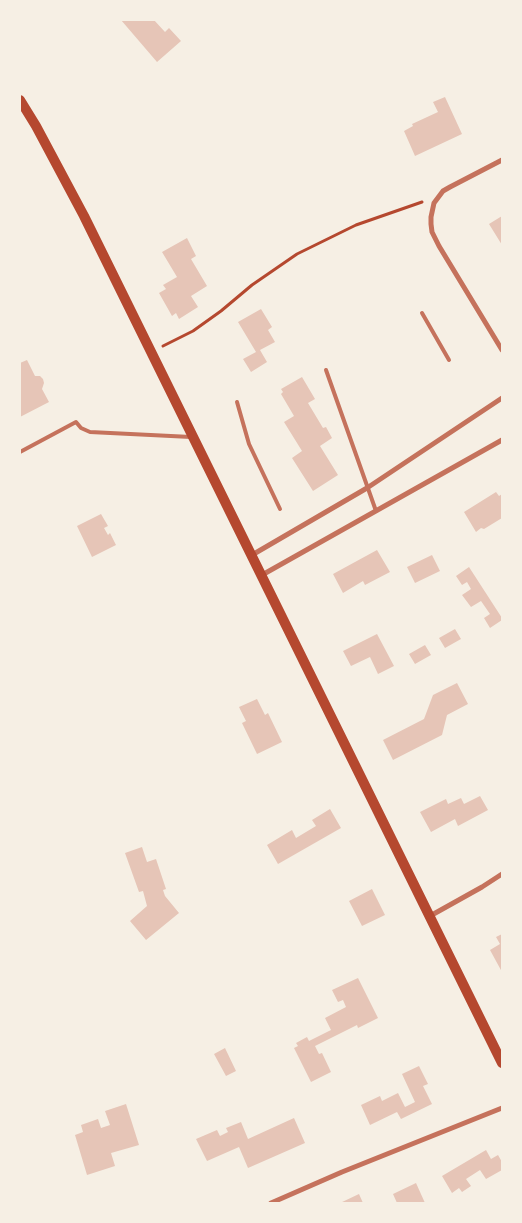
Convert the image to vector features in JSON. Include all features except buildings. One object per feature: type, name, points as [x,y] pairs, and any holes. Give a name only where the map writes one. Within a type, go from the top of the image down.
[{"type":"main road","points":[[20,100],[68,184],[502,1063]]},
{"type":"street","points":[[502,160],[450,187],[440,196],[432,209],[431,224],[432,232],[439,246],[502,350]]},
{"type":"street","points":[[252,555],[367,488],[502,398]]},
{"type":"street","points":[[262,575],[502,440]]},
{"type":"street","points":[[429,916],[502,874]]},
{"type":"street","points":[[271,1203],[348,1169],[502,1108]]},
{"type":"lane","points":[[422,313],[448,360]]},
{"type":"lane","points":[[326,370],[376,511]]},
{"type":"lane","points":[[236,402],[249,444],[280,509]]},
{"type":"lane","points":[[20,452],[76,422],[81,428],[90,432],[193,437]]},
{"type":"path","points":[[151,352],[193,331],[252,285],[297,254],[356,226],[440,196]]}]
